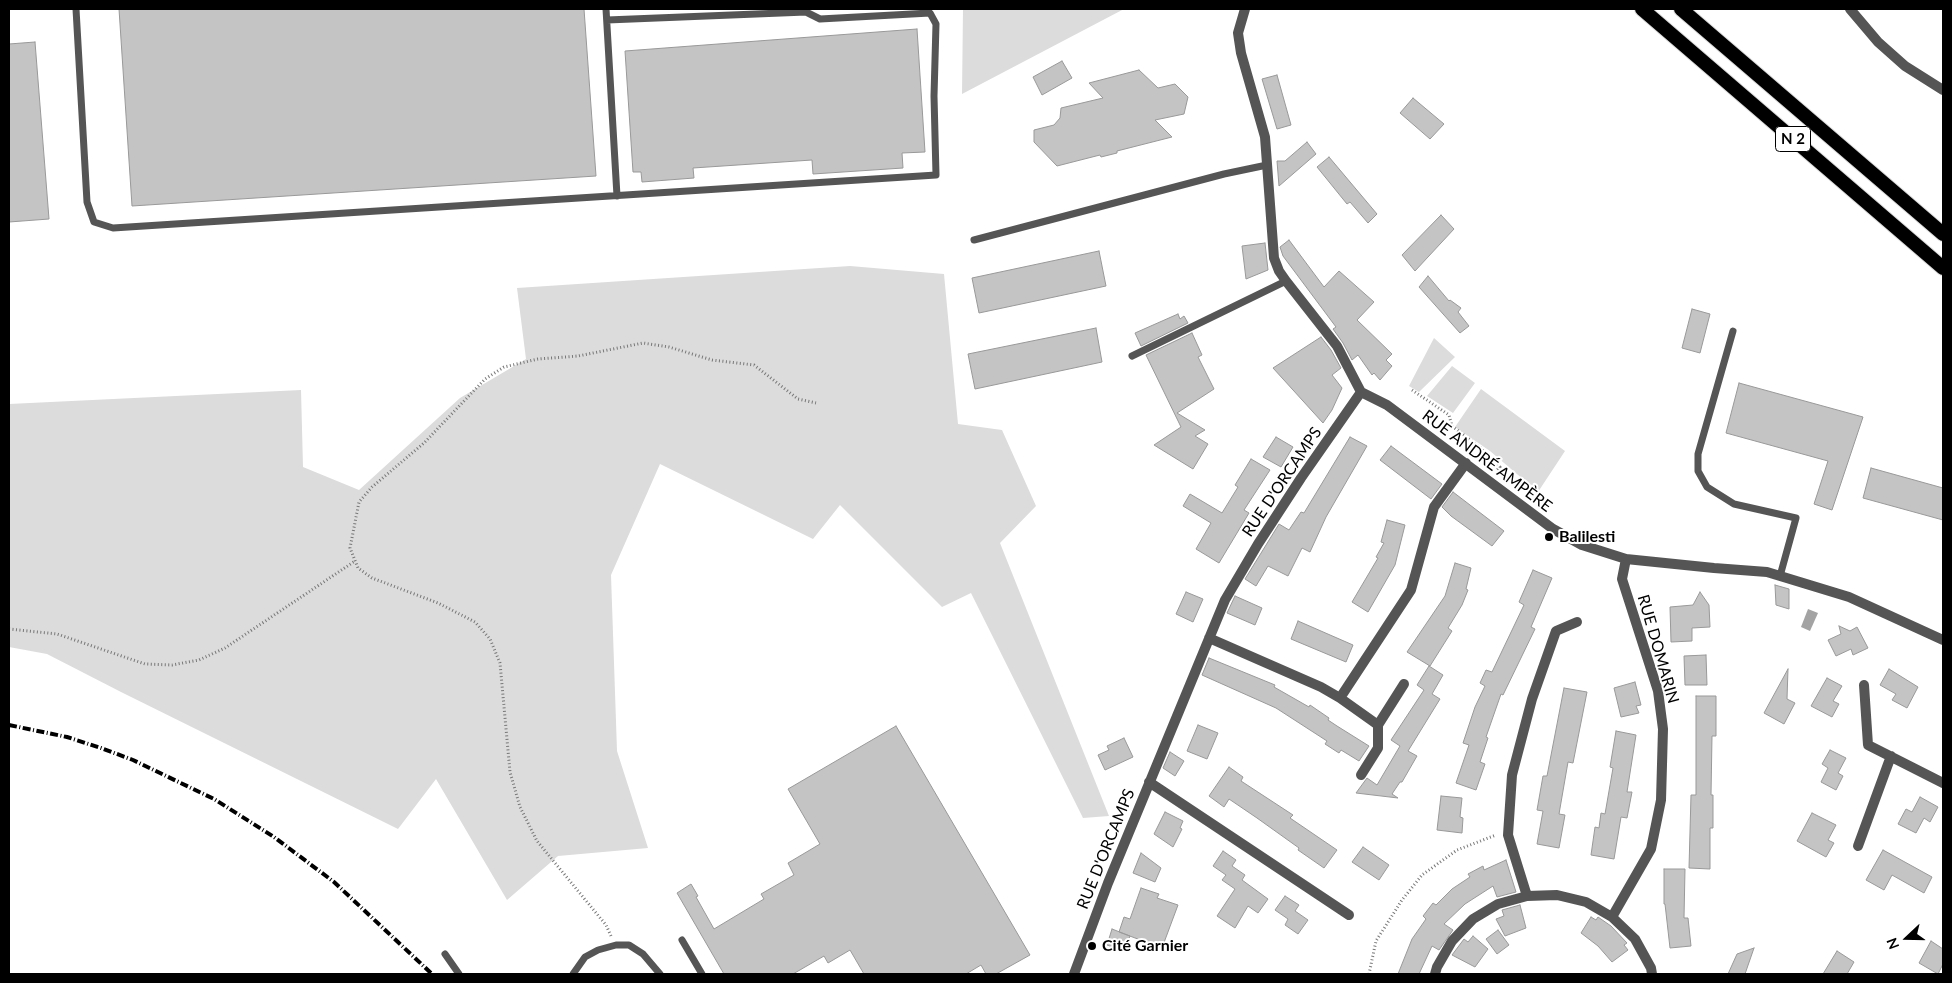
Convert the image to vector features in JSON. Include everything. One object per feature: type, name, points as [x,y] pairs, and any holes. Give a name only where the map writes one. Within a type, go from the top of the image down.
[{"type":"highway","name":"N 2","points":[[1642,9],[1943,268]]},
{"type":"highway","name":"N 2","points":[[1681,9],[1943,234]]},
{"type":"street","points":[[1245,9],[1238,34],[1241,52],[1266,137],[1274,258],[1279,271],[1286,281],[1337,346],[1361,392]]},
{"type":"street","points":[[1850,9],[1878,42],[1905,66],[1943,90]]},
{"type":"street","name":"RUE ANDRÉ AMPÈRE","points":[[1361,392],[1387,405],[1553,528],[1582,545],[1626,559],[1767,572],[1849,597],[1943,640]]},
{"type":"street","name":"RUE D'ORCAMPS","points":[[1074,974],[1149,782],[1225,600],[1258,544],[1361,392]]},
{"type":"street","points":[[1340,698],[1411,590],[1434,507],[1466,463]]},
{"type":"street","name":"RUE DOMARIN","points":[[1612,916],[1651,849],[1661,800],[1663,729],[1658,691],[1622,579],[1626,559]]},
{"type":"street","points":[[1527,896],[1508,831],[1512,775],[1532,699],[1556,631],[1577,622]]},
{"type":"street","points":[[1209,638],[1321,686],[1378,725]]},
{"type":"street","points":[[1361,775],[1378,748],[1378,725],[1404,684]]},
{"type":"street","points":[[1864,685],[1868,745],[1943,783]]},
{"type":"street","points":[[1858,846],[1891,756]]},
{"type":"street","points":[[1149,782],[1349,915]]},
{"type":"street","points":[[1436,974],[1437,968],[1452,941],[1473,919],[1498,904],[1527,896],[1557,895],[1586,902],[1612,916],[1635,939],[1651,968],[1652,974]]},
{"type":"lane","points":[[76,9],[87,202],[94,222],[113,228],[936,175],[934,96],[936,24],[930,13],[820,19],[806,12],[607,20]]},
{"type":"lane","points":[[606,9],[618,196]]},
{"type":"lane","points":[[974,240],[1224,174],[1267,165]]},
{"type":"lane","points":[[1132,356],[1286,281]]},
{"type":"lane","points":[[1733,330],[1698,454],[1698,471],[1707,486],[1734,504],[1796,518],[1780,576]]},
{"type":"lane","points":[[682,940],[702,974]]},
{"type":"lane","points":[[573,974],[585,957],[598,950],[616,945],[629,945],[643,954],[660,974]]},
{"type":"lane","points":[[445,954],[459,974]]},
{"type":"path","points":[[616,945],[606,925],[538,841],[520,807],[510,772],[500,663],[490,639],[475,622],[438,604],[372,578],[358,568],[350,548],[359,502],[372,487],[424,443],[485,379],[504,367],[538,359],[578,356],[644,343],[669,347],[712,360],[754,365],[798,399],[816,403]]},
{"type":"path","points":[[1412,390],[1449,416],[1452,426],[1481,448],[1486,456],[1500,467],[1494,474]]},
{"type":"path","points":[[9,629],[57,634],[145,664],[172,665],[198,660],[225,648],[355,561]]},
{"type":"path","points":[[1369,974],[1376,941],[1402,900],[1422,874],[1457,850],[1508,831]]},
{"type":"shaded area","points":[[963,9],[1124,9],[962,94]]},
{"type":"shaded area","points":[[850,266],[944,274],[958,424],[1002,430],[1036,506],[1000,543],[1109,816],[1083,818],[971,593],[942,607],[840,505],[813,539],[660,464],[611,575],[617,751],[648,848],[558,856],[507,900],[436,779],[398,829],[47,654],[9,647],[9,404],[301,390],[303,467],[359,490],[460,398],[526,359],[517,288]]},
{"type":"shaded area","points":[[1434,338],[1455,357],[1419,392],[1409,386]]},
{"type":"shaded area","points":[[1452,366],[1475,383],[1453,413],[1427,396]]},
{"type":"shaded area","points":[[1481,389],[1565,451],[1538,492],[1490,451],[1455,427]]},
{"type":"shaded area","points":[[1808,609],[1818,613],[1810,631],[1801,627]]},
{"type":"building","points":[[119,9],[584,9],[596,176],[132,206]]},
{"type":"building","points":[[917,29],[925,152],[902,153],[903,168],[813,174],[812,160],[693,168],[694,178],[642,182],[641,172],[633,172],[625,51]]},
{"type":"building","points":[[35,42],[49,219],[9,222],[9,44]]},
{"type":"building","points":[[1062,61],[1072,78],[1042,95],[1033,77]]},
{"type":"building","points":[[1139,70],[1158,88],[1175,84],[1188,97],[1184,114],[1155,120],[1172,137],[1117,151],[1117,153],[1101,157],[1100,155],[1057,166],[1034,142],[1034,130],[1054,125],[1060,118],[1061,108],[1103,98],[1089,83]]},
{"type":"building","points":[[1277,75],[1291,125],[1277,129],[1262,79]]},
{"type":"building","points":[[1413,98],[1444,124],[1430,139],[1400,113]]},
{"type":"building","points":[[1307,142],[1316,154],[1279,186],[1277,161],[1285,161]]},
{"type":"building","points":[[1329,157],[1377,214],[1368,223],[1350,202],[1347,204],[1317,167]]},
{"type":"building","points":[[1441,215],[1454,229],[1415,271],[1402,255]]},
{"type":"building","points":[[1289,240],[1324,287],[1339,271],[1374,302],[1357,320],[1392,354],[1386,360],[1392,366],[1380,380],[1374,373],[1372,375],[1358,355],[1352,360],[1333,329],[1336,327],[1283,256],[1280,247]]},
{"type":"building","points":[[1265,243],[1268,270],[1246,279],[1242,246]]},
{"type":"building","points":[[1099,251],[1106,286],[979,313],[972,278]]},
{"type":"building","points":[[1428,276],[1449,301],[1461,308],[1458,312],[1469,326],[1460,333],[1419,287]]},
{"type":"building","points":[[1692,309],[1710,314],[1700,353],[1682,348]]},
{"type":"building","points":[[1178,314],[1180,319],[1184,316],[1188,323],[1141,346],[1135,333]]},
{"type":"building","points":[[1096,328],[1102,362],[975,389],[968,354]]},
{"type":"building","points":[[1192,333],[1202,355],[1198,357],[1214,389],[1177,413],[1205,430],[1195,436],[1208,444],[1193,469],[1154,445],[1181,427],[1146,355]]},
{"type":"building","points":[[1321,337],[1341,368],[1332,375],[1342,388],[1332,410],[1323,423],[1273,368]]},
{"type":"building","points":[[1739,383],[1863,417],[1832,510],[1814,504],[1828,461],[1726,433]]},
{"type":"building","points":[[1276,437],[1293,447],[1281,467],[1263,457]]},
{"type":"building","points":[[1350,437],[1367,446],[1326,517],[1310,552],[1302,548],[1288,576],[1268,566],[1256,586],[1245,579],[1279,524],[1289,530],[1301,512],[1304,513]]},
{"type":"building","points":[[1391,446],[1442,484],[1431,499],[1380,460]]},
{"type":"building","points":[[1251,459],[1270,470],[1244,510],[1249,513],[1219,563],[1196,549],[1211,523],[1183,506],[1190,494],[1222,513],[1238,487],[1235,485]]},
{"type":"building","points":[[1871,468],[1943,488],[1943,520],[1863,498]]},
{"type":"building","points":[[1453,492],[1504,531],[1492,546],[1451,516],[1442,507]]},
{"type":"building","points":[[1387,520],[1405,525],[1395,565],[1368,612],[1352,602],[1378,558],[1376,557],[1384,543],[1381,542]]},
{"type":"building","points":[[1455,563],[1471,568],[1466,589],[1468,590],[1462,605],[1448,628],[1452,631],[1430,666],[1407,652],[1445,596]]},
{"type":"building","points":[[1533,570],[1552,578],[1531,627],[1535,629],[1503,695],[1501,694],[1486,737],[1488,738],[1480,762],[1485,764],[1476,790],[1456,783],[1469,745],[1463,743],[1475,707],[1485,686],[1480,683],[1486,670],[1492,672],[1524,605],[1519,602]]},
{"type":"building","points":[[1775,585],[1789,589],[1789,609],[1776,605]]},
{"type":"building","points":[[1186,592],[1203,599],[1193,622],[1176,614]]},
{"type":"building","points":[[1700,592],[1709,605],[1710,627],[1692,628],[1692,641],[1671,642],[1670,607],[1693,605]]},
{"type":"building","points":[[1235,596],[1262,608],[1255,625],[1227,613]]},
{"type":"building","points":[[1298,621],[1353,645],[1346,662],[1291,639]]},
{"type":"building","points":[[1839,626],[1850,631],[1857,627],[1868,648],[1853,655],[1851,649],[1836,656],[1828,640],[1841,634]]},
{"type":"building","points":[[1706,655],[1707,685],[1685,685],[1684,656]]},
{"type":"building","points":[[1209,658],[1275,685],[1274,687],[1309,707],[1310,705],[1329,718],[1328,720],[1369,746],[1359,761],[1341,750],[1339,753],[1325,744],[1327,741],[1276,708],[1202,675]]},
{"type":"building","points":[[1429,666],[1443,675],[1432,694],[1440,699],[1408,751],[1417,756],[1402,782],[1400,782],[1392,794],[1398,798],[1356,793],[1367,778],[1377,785],[1400,746],[1391,740],[1424,690],[1417,685]]},
{"type":"building","points":[[1788,669],[1787,699],[1795,703],[1784,724],[1764,713]]},
{"type":"building","points":[[1889,669],[1918,687],[1907,708],[1892,700],[1896,694],[1880,685]]},
{"type":"building","points":[[1827,678],[1842,686],[1833,701],[1839,704],[1832,717],[1811,706]]},
{"type":"building","points":[[1635,682],[1641,705],[1636,706],[1639,713],[1621,717],[1614,688]]},
{"type":"building","points":[[1564,688],[1587,692],[1573,763],[1568,762],[1559,814],[1565,815],[1559,848],[1537,844],[1543,811],[1537,810],[1543,776],[1547,776]]},
{"type":"building","points":[[1696,696],[1716,696],[1716,736],[1712,736],[1711,795],[1713,795],[1713,828],[1710,828],[1710,869],[1689,868],[1691,795],[1696,795]]},
{"type":"building","points":[[1198,725],[1218,733],[1207,759],[1187,751]]},
{"type":"building","points":[[896,726],[1030,955],[996,974],[986,974],[981,965],[966,974],[864,974],[850,950],[828,963],[824,956],[793,974],[724,974],[677,893],[691,884],[714,929],[764,899],[761,894],[794,875],[788,863],[820,844],[788,789]]},
{"type":"building","points":[[1616,731],[1636,735],[1627,792],[1632,792],[1627,818],[1621,817],[1614,859],[1591,855],[1595,827],[1599,828],[1601,813],[1605,814],[1613,768],[1610,767]]},
{"type":"building","points":[[1124,738],[1133,757],[1105,770],[1098,755],[1109,750],[1107,746]]},
{"type":"building","points":[[1830,750],[1846,758],[1838,773],[1843,776],[1836,790],[1821,782],[1828,768],[1822,764]]},
{"type":"building","points":[[1170,752],[1184,761],[1175,776],[1163,768]]},
{"type":"building","points":[[1229,767],[1243,777],[1241,781],[1293,815],[1290,818],[1337,850],[1324,868],[1229,799],[1224,807],[1209,796]]},
{"type":"building","points":[[1441,796],[1462,798],[1460,817],[1463,818],[1462,833],[1437,830]]},
{"type":"building","points":[[1920,797],[1938,807],[1930,822],[1924,818],[1916,833],[1898,824],[1906,809],[1912,812]]},
{"type":"building","points":[[1165,812],[1183,821],[1180,828],[1182,829],[1173,847],[1154,834]]},
{"type":"building","points":[[1812,813],[1836,825],[1828,840],[1834,843],[1826,857],[1797,841]]},
{"type":"building","points":[[1363,847],[1389,865],[1379,880],[1352,862]]},
{"type":"building","points":[[1883,850],[1932,877],[1924,893],[1892,875],[1884,890],[1866,880]]},
{"type":"building","points":[[1223,851],[1236,860],[1232,866],[1245,875],[1242,880],[1268,899],[1258,913],[1248,906],[1235,928],[1217,916],[1235,889],[1222,880],[1226,875],[1213,866]]},
{"type":"building","points":[[1141,853],[1161,868],[1155,882],[1133,873]]},
{"type":"building","points":[[1506,860],[1516,892],[1497,897],[1493,886],[1465,904],[1444,924],[1453,930],[1439,950],[1432,946],[1419,974],[1398,974],[1412,939],[1426,919],[1423,916],[1433,903],[1436,905],[1452,889],[1470,877],[1468,874],[1483,866],[1484,870]]},
{"type":"building","points":[[1664,869],[1685,869],[1684,918],[1688,918],[1691,946],[1670,948],[1664,904]]},
{"type":"building","points":[[1141,888],[1159,894],[1157,898],[1178,905],[1162,948],[1119,932],[1124,917],[1130,919]]},
{"type":"building","points":[[1285,896],[1299,905],[1295,911],[1308,920],[1298,934],[1285,925],[1288,919],[1275,910]]},
{"type":"building","points":[[1520,905],[1526,928],[1505,936],[1496,919],[1504,916],[1502,910]]},
{"type":"building","points":[[1591,917],[1596,920],[1598,917],[1611,926],[1627,943],[1624,945],[1628,950],[1612,962],[1598,946],[1581,933]]},
{"type":"building","points":[[1112,929],[1130,936],[1124,951],[1107,945]]},
{"type":"building","points":[[1498,930],[1509,945],[1497,954],[1486,939]]},
{"type":"building","points":[[1473,936],[1488,949],[1475,967],[1452,955],[1464,939],[1468,942]]},
{"type":"building","points":[[1931,941],[1943,949],[1943,964],[1938,974],[1919,963]]},
{"type":"building","points":[[1754,948],[1745,974],[1728,974],[1737,954]]},
{"type":"building","points":[[1837,951],[1854,962],[1847,974],[1823,974]]},
{"type":"railway","points":[[9,725],[67,737],[101,748],[133,760],[214,799],[274,837],[334,882],[432,974]]},
{"type":"place","name":"Balilesti","points":[[1549,537]]},
{"type":"place","name":"Cité Garnier","points":[[1092,946]]}]
